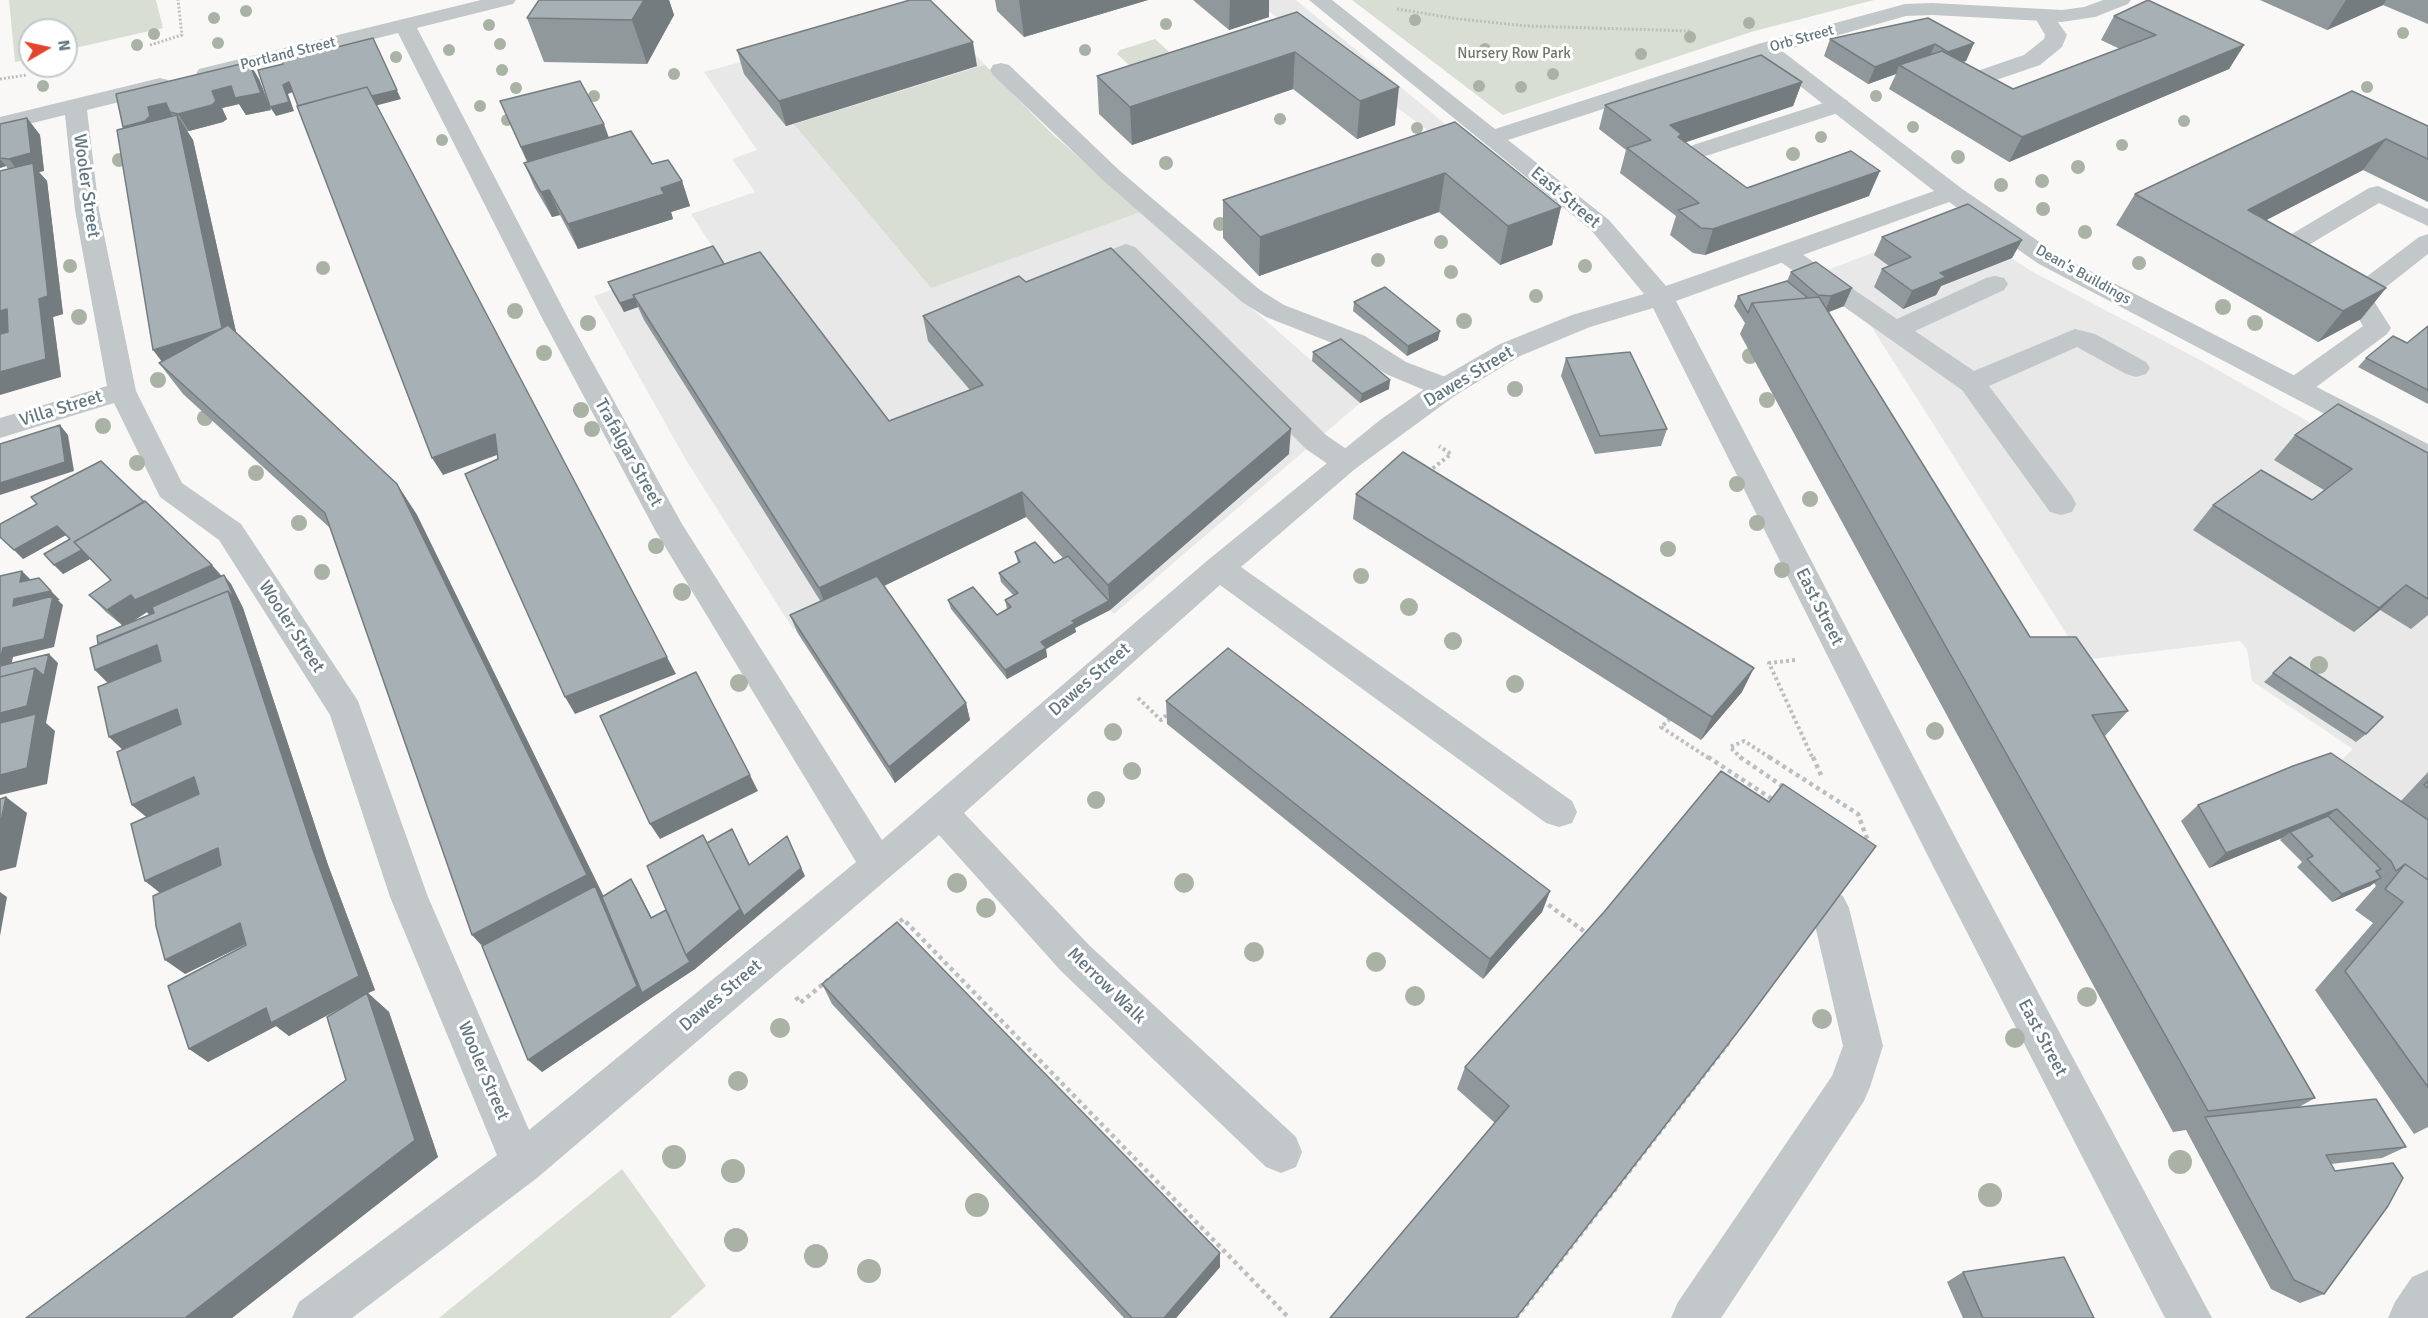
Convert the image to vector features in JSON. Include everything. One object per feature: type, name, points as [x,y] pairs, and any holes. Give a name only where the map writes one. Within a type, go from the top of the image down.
[{"type":"street","name":"Portland Street","points":[[0,124],[506,0]]},
{"type":"street","name":"East Street","points":[[1319,0],[1600,225],[1661,297],[1844,656],[2189,1318]]},
{"type":"street","name":"Orb Street","points":[[1491,138],[1766,49],[1905,10],[1933,9],[2044,16],[2078,15],[2121,0]]},
{"type":"street","points":[[1988,75],[2032,60],[2054,42],[2056,35],[2044,16]]},
{"type":"street","name":"Trafalgar Street","points":[[405,25],[555,318],[670,530],[878,866]]},
{"type":"street","name":"Dean's Buildings","points":[[1766,49],[1952,193],[2048,259],[2428,456]]},
{"type":"street","points":[[1001,70],[1128,190],[1251,296],[1275,311],[1355,342],[1396,368],[1446,388]]},
{"type":"street","name":"Wooler Street","points":[[75,105],[87,210],[122,390],[171,490],[230,532],[346,711],[409,897],[522,1162]]},
{"type":"street","points":[[1701,150],[1839,105]]},
{"type":"street","name":"Dawes Street","points":[[315,1318],[522,1162],[878,866],[1219,568],[1345,462],[1446,388],[1510,350],[1581,321],[1661,297],[1952,193]]},
{"type":"street","points":[[2297,387],[2378,328],[2338,285],[2279,252],[2378,193],[2428,219]]},
{"type":"street","points":[[2338,285],[2428,242]]},
{"type":"street","points":[[1053,280],[1126,252],[1316,442],[1345,462]]},
{"type":"street","points":[[1784,253],[1972,383],[2061,504]]},
{"type":"street","points":[[1895,330],[1995,284]]},
{"type":"street","points":[[1972,383],[2075,338],[2085,340],[2136,368]]},
{"type":"street","name":"Villa Street","points":[[0,428],[122,390]]},
{"type":"street","points":[[1219,568],[1559,812]]},
{"type":"street","name":"Merrow Walk","points":[[939,812],[1075,958],[1281,1152]]},
{"type":"street","points":[[1694,1318],[1849,1087],[1863,1046],[1830,908]]},
{"type":"street","points":[[2411,1318],[2428,1293]]},
{"type":"path","points":[[1390,8],[1527,26],[1694,31]]},
{"type":"path","points":[[1821,775],[1769,663],[1844,656]]},
{"type":"path","points":[[1161,720],[1179,705]]},
{"type":"path","points":[[1670,719],[1661,727],[1777,801]]},
{"type":"path","points":[[1789,791],[1743,760],[1730,747],[1744,741],[1858,814],[1870,847],[1867,852]]},
{"type":"path","points":[[1536,896],[1592,937]]},
{"type":"path","points":[[800,1003],[903,919],[1289,1318]]},
{"type":"path","points":[[1516,1318],[1735,1035]]},
{"type":"shaded area","points":[[1254,0],[1296,0],[1474,148],[1459,154]]},
{"type":"shaded area","points":[[932,10],[1049,131],[1360,403],[1114,614],[1026,517],[793,629],[686,460],[594,296],[717,254],[691,214],[755,192],[732,159],[757,150],[704,72]]},
{"type":"shaded area","points":[[1956,221],[2031,271],[2202,361],[2428,490],[2428,846],[2325,776],[2353,749],[2252,681],[2247,649],[2240,641],[2083,660],[1871,326],[1809,277]]},
{"type":"green space","points":[[9,0],[156,0],[163,28],[78,47],[78,18],[18,18],[18,61],[15,62]]},
{"type":"green space","name":"Nursery Row Park","points":[[1352,0],[1874,0],[1751,32],[1503,115]]},
{"type":"green space","points":[[1155,39],[1178,60],[1141,76],[1117,54],[1120,50]]},
{"type":"green space","points":[[985,65],[1049,131],[1140,212],[931,288],[794,124]]},
{"type":"green space","points":[[622,1169],[706,1286],[670,1318],[439,1318]]},
{"type":"building","points":[[539,0],[644,0],[632,20],[527,18]]},
{"type":"building","points":[[910,0],[930,0],[973,42],[779,101],[737,50]]},
{"type":"building","points":[[2148,0],[2244,45],[2022,137],[1899,65],[1942,51],[2013,89],[2156,35],[2114,16]]},
{"type":"building","points":[[1297,12],[1399,87],[1360,101],[1295,52],[1130,107],[1097,76]]},
{"type":"building","points":[[1928,18],[1974,43],[1948,52],[1935,44],[1875,67],[1830,39]]},
{"type":"building","points":[[373,38],[397,90],[372,96],[367,87],[298,106],[289,82],[283,85],[289,102],[270,107],[258,70],[283,64],[282,61]]},
{"type":"building","points":[[1761,55],[1802,82],[1670,125],[1681,134],[1678,137],[1747,188],[1851,151],[1880,171],[1713,229],[1701,228],[1678,210],[1699,203],[1627,148],[1651,140],[1605,105]]},
{"type":"building","points":[[249,62],[261,93],[235,98],[231,86],[212,91],[216,101],[212,105],[178,114],[170,112],[166,103],[148,107],[150,116],[145,121],[123,127],[116,94]]},
{"type":"building","points":[[580,81],[604,124],[521,147],[500,101]]},
{"type":"building","points":[[367,87],[667,657],[565,697],[465,474],[498,459],[495,434],[432,458],[297,106]]},
{"type":"building","points":[[2352,91],[2428,126],[2428,159],[2386,139],[2248,210],[2386,288],[2343,311],[2135,194]]},
{"type":"building","points":[[177,115],[222,328],[153,350],[117,130]]},
{"type":"building","points":[[27,118],[31,153],[9,159],[0,158],[0,124]]},
{"type":"building","points":[[1455,122],[1561,207],[1508,226],[1445,173],[1260,237],[1223,200]]},
{"type":"building","points":[[631,131],[652,164],[668,160],[682,181],[661,188],[664,194],[568,224],[549,190],[541,192],[524,163]]},
{"type":"building","points":[[33,163],[48,296],[39,299],[46,359],[0,372],[0,334],[8,332],[7,309],[0,311],[0,171]]},
{"type":"building","points":[[1968,204],[2022,240],[1940,273],[1946,277],[1912,291],[1882,269],[1911,257],[1882,237]]},
{"type":"building","points":[[713,246],[724,264],[633,295],[635,298],[620,303],[608,282]]},
{"type":"building","points":[[1111,248],[1291,429],[1108,585],[1022,492],[819,588],[633,295],[760,252],[889,421],[983,385],[923,316],[1019,276],[1026,282]]},
{"type":"building","points":[[1816,262],[1852,288],[1831,296],[1818,295],[1791,272]]},
{"type":"building","points":[[1787,281],[1808,298],[1752,303],[1748,313],[1738,296]]},
{"type":"building","points":[[1385,287],[1440,331],[1408,346],[1354,302]]},
{"type":"building","points":[[1819,297],[2030,637],[2076,637],[2128,711],[2092,715],[2315,1098],[2208,1111],[1752,303]]},
{"type":"building","points":[[228,325],[397,484],[587,875],[472,935],[325,513],[159,363]]},
{"type":"building","points":[[2428,326],[2428,390],[2366,358],[2393,336],[2407,343]]},
{"type":"building","points":[[1341,339],[1390,380],[1362,394],[1313,352]]},
{"type":"building","points":[[1630,352],[1667,429],[1600,436],[1566,358]]},
{"type":"building","points":[[2338,404],[2428,453],[2428,599],[2406,585],[2379,608],[2213,505],[2261,470],[2312,500],[2352,469],[2295,435]]},
{"type":"building","points":[[60,425],[65,462],[0,483],[0,444]]},
{"type":"building","points":[[1403,452],[1754,668],[1712,717],[1356,494]]},
{"type":"building","points":[[101,461],[144,502],[74,542],[82,550],[54,565],[44,554],[70,539],[57,526],[14,550],[0,537],[0,524],[37,504],[31,497]]},
{"type":"building","points":[[145,501],[212,565],[135,600],[131,595],[107,610],[89,595],[111,580],[74,542]]},
{"type":"building","points":[[1035,542],[1054,563],[1068,556],[1109,601],[1072,621],[1075,623],[1041,642],[1046,648],[1005,670],[948,600],[973,587],[997,615],[1011,607],[1005,600],[1018,593],[999,573],[1020,562],[1015,552]]},
{"type":"building","points":[[22,571],[20,582],[39,578],[51,591],[14,599],[13,606],[53,596],[44,639],[3,648],[0,661],[0,576]]},
{"type":"building","points":[[224,575],[235,599],[228,591],[98,644],[97,636],[154,613],[152,607]]},
{"type":"building","points":[[877,576],[966,703],[889,767],[790,615]]},
{"type":"building","points":[[228,591],[313,850],[359,976],[271,1023],[266,1008],[189,1049],[168,986],[246,945],[240,923],[165,960],[156,926],[153,896],[221,865],[218,848],[145,881],[131,824],[199,794],[194,777],[132,805],[117,752],[181,724],[179,716],[177,709],[109,737],[98,687],[161,661],[157,645],[95,670],[90,648]]},
{"type":"building","points":[[1228,648],[1550,891],[1490,959],[1166,701]]},
{"type":"building","points":[[49,654],[44,676],[35,668],[0,677],[0,666]]},
{"type":"building","points":[[2290,657],[2383,717],[2366,734],[2273,673]]},
{"type":"building","points":[[35,668],[27,706],[0,713],[0,677]]},
{"type":"building","points":[[696,672],[750,775],[650,824],[600,716]]},
{"type":"building","points":[[36,714],[27,768],[0,775],[0,723]]},
{"type":"building","points":[[2331,753],[2428,820],[2428,880],[2405,864],[2396,871],[2391,861],[2337,809],[2226,853],[2198,805]]},
{"type":"building","points":[[1721,771],[1769,802],[1783,784],[1876,846],[1746,1021],[1516,1318],[1330,1318],[1509,1106],[1465,1067],[1604,912]]},
{"type":"building","points":[[6,797],[0,826],[0,799]]},
{"type":"building","points":[[2328,816],[2381,869],[2376,871],[2381,878],[2342,894],[2307,859],[2313,856],[2290,832]]},
{"type":"building","points":[[732,829],[749,865],[787,836],[801,868],[744,916],[707,843]]},
{"type":"building","points":[[703,835],[740,909],[686,955],[647,866]]},
{"type":"building","points":[[2405,864],[2428,880],[2428,1087],[2345,971],[2403,902],[2385,889]]},
{"type":"building","points":[[631,879],[651,918],[666,910],[690,962],[642,993],[602,897]]},
{"type":"building","points":[[595,886],[637,986],[528,1060],[482,946]]},
{"type":"building","points":[[897,922],[1220,1253],[1164,1318],[1132,1318],[822,984]]},
{"type":"building","points":[[367,993],[415,1140],[185,1318],[26,1318],[346,1080],[327,1017]]},
{"type":"building","points":[[2376,1099],[2406,1147],[2326,1155],[2335,1171],[2393,1163],[2403,1178],[2388,1206],[2324,1294],[2294,1280],[2205,1117]]},
{"type":"building","points":[[2064,1257],[2094,1318],[1983,1318],[1963,1272]]}]
